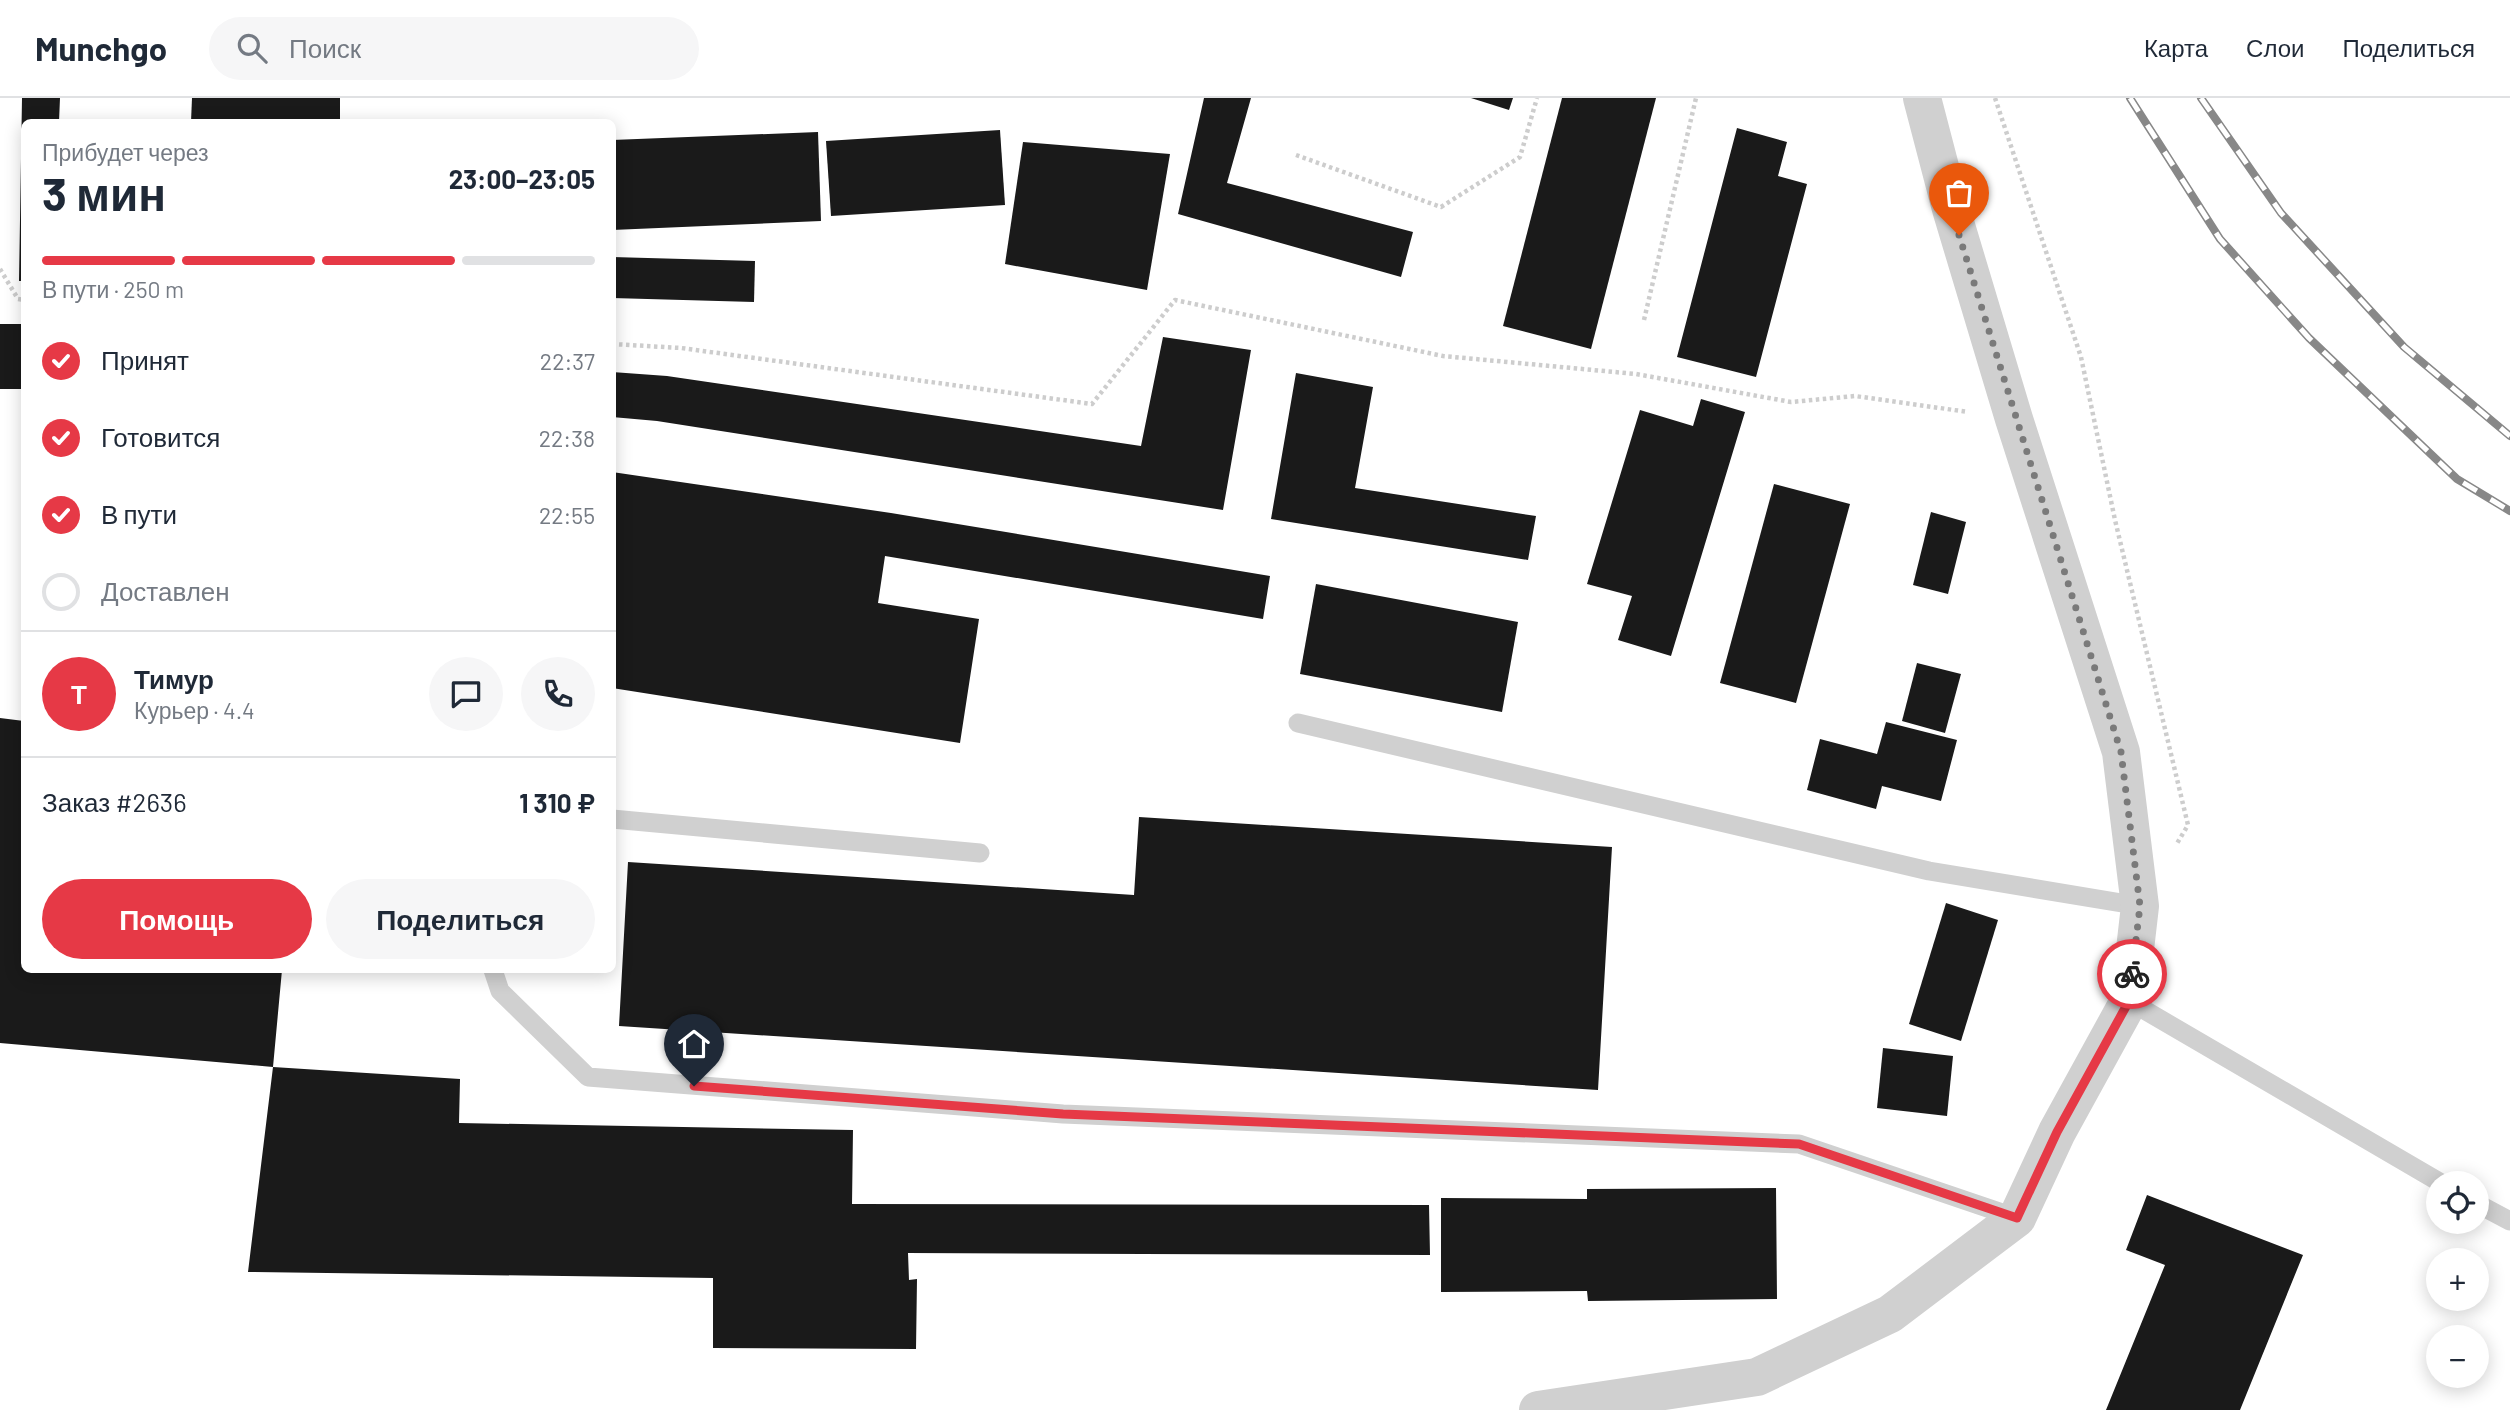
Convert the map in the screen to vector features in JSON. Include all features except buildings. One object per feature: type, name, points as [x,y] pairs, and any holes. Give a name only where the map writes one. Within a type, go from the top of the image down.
[{"type":"street","points":[[1538,1410],[1758,1377],[1891,1314],[2017,1218],[2057,1132],[2129,1001],[2140,906],[2121,752],[2014,419],[1951,209],[1923,98]]},
{"type":"lane","points":[[1298,723],[1929,871],[2140,906]]},
{"type":"lane","points":[[616,819],[980,853]]},
{"type":"lane","points":[[494,973],[500,991],[588,1077],[1063,1114],[1799,1144],[2017,1218]]},
{"type":"lane","points":[[2129,1001],[2426,1174]]},
{"type":"lane","points":[[2489,1210],[2510,1221]]},
{"type":"path","points":[[1296,155],[1441,207],[1520,157],[1537,98]]},
{"type":"path","points":[[1644,320],[1696,98]]},
{"type":"path","points":[[1995,98],[2081,357],[2115,520],[2188,824],[2174,848]]},
{"type":"path","points":[[0,269],[18,299],[21,300]]},
{"type":"path","points":[[616,344],[681,348],[1092,404],[1175,300],[1443,356],[1636,374],[1791,401],[1854,396],[2014,419]]},
{"type":"railway","points":[[2130,98],[2220,239],[2309,338],[2457,479],[2510,511]]},
{"type":"railway","points":[[2201,98],[2281,213],[2404,347],[2510,436]]},
{"type":"way so far","points":[[1959,235],[2014,419],[2121,752],[2140,906],[2132,974]]},
{"type":"route","points":[[694,1086],[1063,1114],[1799,1144],[2017,1218],[2057,1132],[2129,1001],[2132,974]]}]
